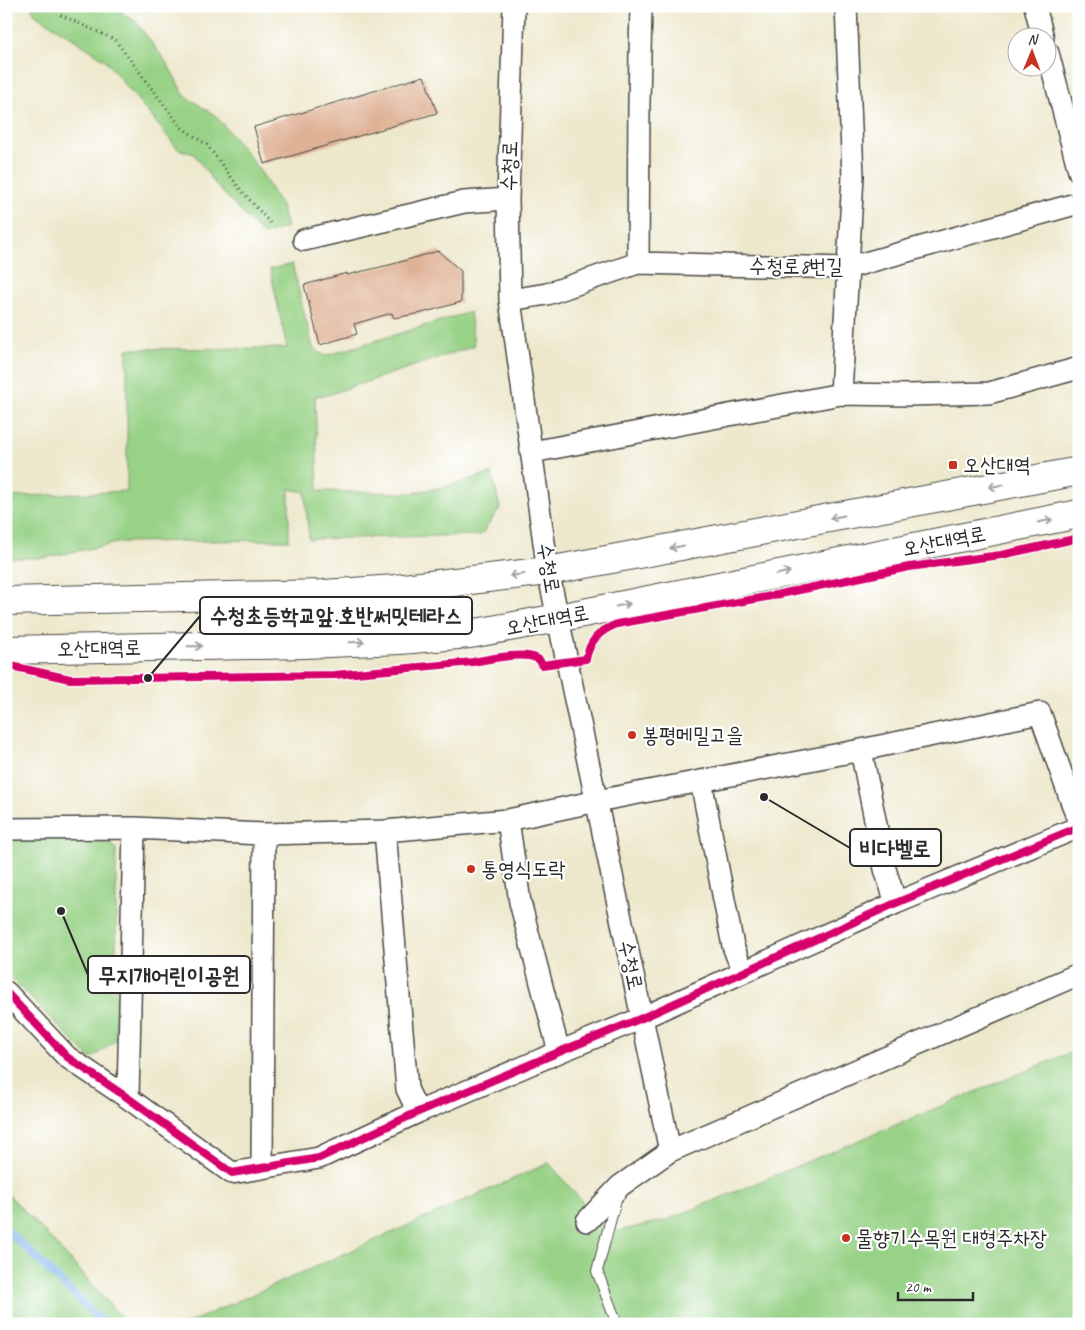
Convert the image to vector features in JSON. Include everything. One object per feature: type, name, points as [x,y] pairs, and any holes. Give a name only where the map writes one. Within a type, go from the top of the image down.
[{"type":"main road","name":"오산대역로","points":[[6,601],[333,593],[395,589],[548,571],[1079,471]]},
{"type":"main road","name":"오산대역로","points":[[6,650],[305,644],[400,640],[470,634],[1079,514]]},
{"type":"street","name":"수청로","points":[[514,6],[508,199],[510,300],[548,571],[670,1151]]},
{"type":"street","points":[[638,263],[641,6]]},
{"type":"street","points":[[841,394],[853,176],[846,6]]},
{"type":"street","points":[[1035,6],[1040,28]]},
{"type":"street","points":[[1055,78],[1079,171]]},
{"type":"street","points":[[304,240],[464,202],[508,199]]},
{"type":"street","name":"수청로8번길","points":[[510,300],[547,294],[638,263],[847,268],[1079,203]]},
{"type":"street","points":[[532,452],[841,394],[989,393],[1079,368]]},
{"type":"street","points":[[6,829],[134,828],[264,834],[385,831],[508,820],[1040,714],[1079,822]]},
{"type":"street","points":[[861,750],[885,869],[896,903]]},
{"type":"street","points":[[701,781],[733,946],[743,972]]},
{"type":"street","points":[[508,820],[520,902],[559,1052]]},
{"type":"street","points":[[6,992],[68,1057],[232,1173],[319,1158],[418,1112],[642,1018],[896,903],[1079,827]]},
{"type":"street","points":[[128,1098],[134,828]]},
{"type":"street","points":[[385,831],[407,1088],[418,1112]]},
{"type":"street","points":[[262,1168],[264,834]]},
{"type":"street","points":[[586,1221],[620,1186],[670,1151],[1079,974]]},
{"type":"lane","points":[[618,1324],[597,1272],[620,1186]]},
{"type":"path","points":[[56,6],[61,15],[115,40],[182,127],[207,144],[240,189],[272,225]]},
{"type":"green space","points":[[31,6],[111,6],[135,21],[167,63],[184,95],[216,116],[252,160],[281,206],[287,227],[263,235],[216,185],[194,154],[178,149],[104,59],[35,14]]},
{"type":"green space","points":[[292,264],[313,348],[325,356],[470,312],[474,346],[327,395],[315,396],[318,491],[410,493],[445,487],[492,473],[500,508],[481,535],[309,539],[305,492],[289,489],[289,540],[122,542],[43,558],[6,558],[6,497],[127,491],[127,349],[287,348],[270,269]]},
{"type":"green space","points":[[6,836],[104,836],[116,849],[116,1040],[91,1059],[6,973]]},
{"type":"green space","points":[[1079,1049],[1079,1324],[186,1324],[549,1163],[609,1233],[667,1220]]},
{"type":"green space","points":[[6,1192],[123,1319],[139,1324],[6,1324]]},
{"type":"building","points":[[424,76],[437,113],[264,164],[254,127]]},
{"type":"building","points":[[438,251],[461,271],[461,302],[422,313],[394,318],[392,313],[354,324],[357,334],[320,345],[304,285],[347,273],[347,275],[393,264]]},
{"type":"waterway","points":[[6,1229],[104,1324]]},
{"type":"cycle path","points":[[6,666],[70,679],[334,675],[473,662],[516,656],[539,659],[542,665],[586,659],[590,646],[596,637],[617,624],[766,597],[909,567],[1001,555],[1079,538]]},
{"type":"cycle path","points":[[6,992],[67,1057],[128,1098],[232,1173],[319,1158],[418,1112],[642,1018],[896,903],[1079,827]]},
{"type":"place","name":"오산대역","points":[[953,465]]},
{"type":"place","name":"수청초등학교앞.호반써밋테라스","points":[[148,678]]},
{"type":"place","name":"봉평메밀고을","points":[[632,735]]},
{"type":"place","name":"비다벨로","points":[[764,797]]},
{"type":"place","name":"통영식도락","points":[[471,869]]},
{"type":"place","name":"무지개어린이공원","points":[[61,911]]},
{"type":"place","name":"물향기수목원 대형주차장","points":[[846,1238]]}]
